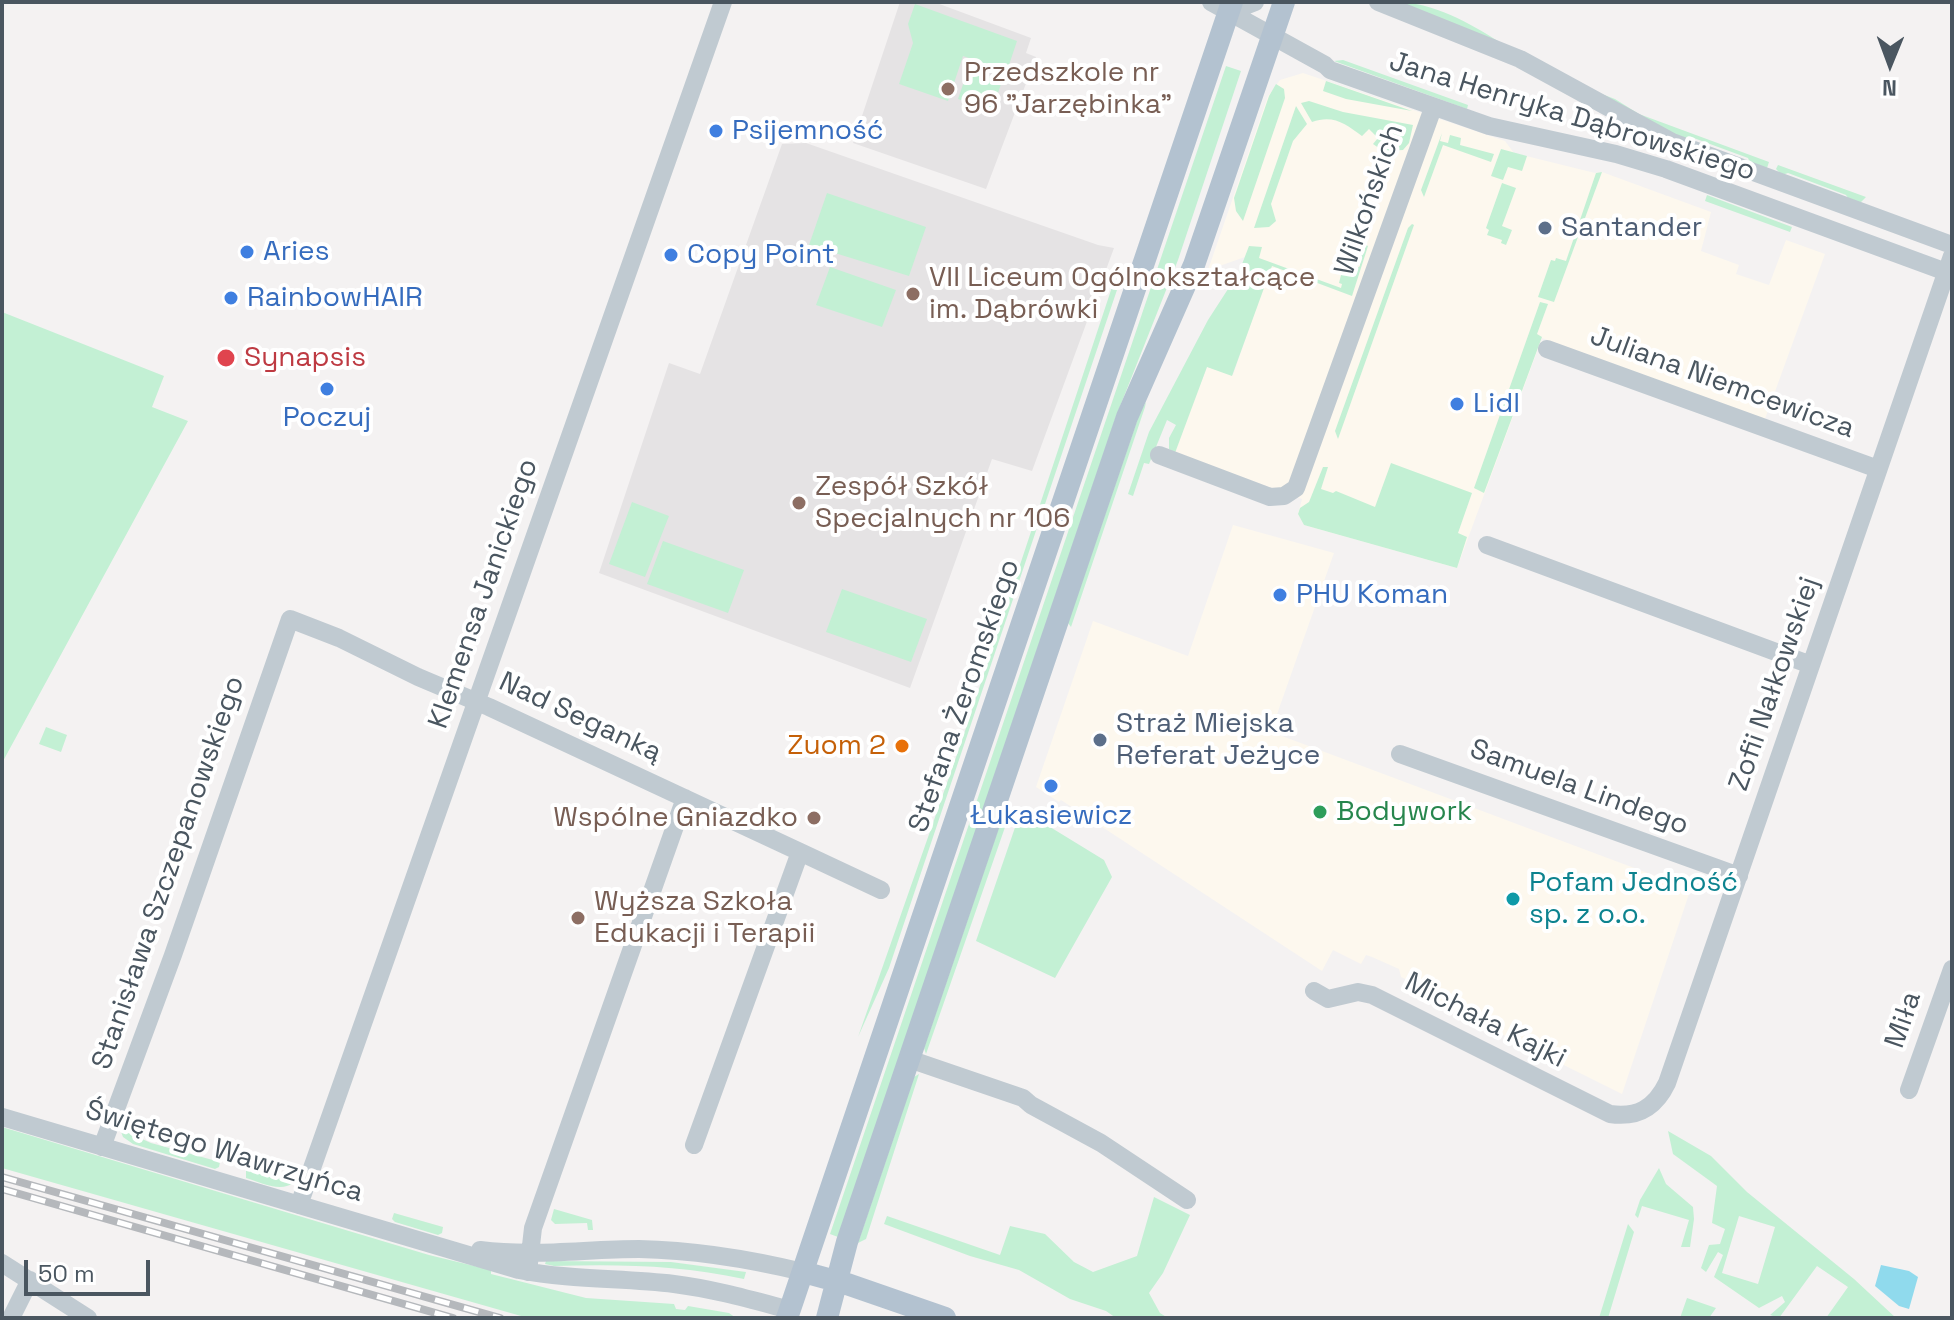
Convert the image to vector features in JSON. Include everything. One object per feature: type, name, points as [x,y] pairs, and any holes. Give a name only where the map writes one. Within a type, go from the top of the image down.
[{"type":"main road","name":"Stefana Żeromskiego","points":[[789,1314],[1224,5]]},
{"type":"main road","points":[[827,1318],[847,1242],[1127,417],[1194,265],[1282,7]]},
{"type":"main road","name":"Świętego Wawrzyńca","points":[[803,1272],[945,1318]]},
{"type":"main road","name":"Świętego Wawrzyńca","points":[[789,1314],[820,1318]]},
{"type":"street","name":"Klemensa Janickiego","points":[[299,1205],[723,2]]},
{"type":"street","points":[[1224,5],[1255,2]]},
{"type":"street","name":"Jana Henryka Dąbrowskiego","points":[[1378,2],[1520,59],[1672,142],[1952,245]]},
{"type":"street","name":"Jana Henryka Dąbrowskiego","points":[[1224,5],[1330,70],[1433,108],[1520,134],[1637,160],[1950,267]]},
{"type":"street","name":"Wilkońskich","points":[[1159,455],[1270,497],[1284,496],[1296,488],[1433,108]]},
{"type":"street","name":"Zofii Nałkowskiej","points":[[1631,1115],[1655,1103],[1667,1083],[1950,267]]},
{"type":"street","name":"Juliana Niemcewicza","points":[[1547,349],[1878,469]]},
{"type":"street","points":[[1487,545],[1811,665]]},
{"type":"street","name":"Nad Seganką","points":[[290,619],[339,638],[881,890]]},
{"type":"street","name":"Stanisława Szczepanowskiego","points":[[102,1147],[173,955],[290,619]]},
{"type":"street","name":"Samuela Lindego","points":[[1400,754],[1739,876]]},
{"type":"street","points":[[528,1263],[533,1228],[685,798]]},
{"type":"street","points":[[694,1145],[800,852]]},
{"type":"street","name":"Miła","points":[[1909,1090],[1952,969]]},
{"type":"street","name":"Michała Kajki","points":[[1314,991],[1328,999],[1358,992],[1372,995],[1598,1109],[1610,1114],[1631,1115]]},
{"type":"street","points":[[909,1059],[1023,1098],[1101,1143],[1187,1200]]},
{"type":"street","name":"Świętego Wawrzyńca","points":[[2,1117],[485,1262],[528,1263],[620,1249],[683,1251],[803,1272]]},
{"type":"street","points":[[2,1263],[88,1318]]},
{"type":"street","name":"Świętego Wawrzyńca","points":[[528,1263],[590,1279],[674,1284],[734,1294],[789,1314]]},
{"type":"street","points":[[11,1318],[30,1280]]},
{"type":"shaded area","name":"Przedszkole nr 96 \"Jarzębinka\"","points":[[900,2],[934,2],[1031,38],[1026,53],[1036,57],[986,189],[853,143]]},
{"type":"shaded area","points":[[1303,73],[1505,141],[1514,153],[1595,173],[1602,172],[1711,212],[1701,251],[1739,265],[1736,274],[1769,285],[1786,240],[1825,254],[1765,419],[1542,338],[1457,568],[1304,525],[1298,514],[1302,499],[1174,453],[1207,367],[1233,375],[1271,266],[1245,257],[1208,270],[1268,96],[1280,80]]},
{"type":"shaded area","points":[[806,143],[1114,248],[1032,471],[992,459],[910,688],[599,573],[669,363],[700,374],[782,144]]},
{"type":"shaded area","points":[[1233,525],[1334,553],[1276,717],[1279,718],[1274,733],[1685,887],[1689,880],[1693,882],[1622,1094],[1413,990],[1416,984],[1401,977],[1399,969],[1372,957],[1366,955],[1361,964],[1333,950],[1322,971],[1061,800],[1059,802],[1036,787],[1093,621],[1188,656]]},
{"type":"green space","points":[[1395,2],[1437,10],[1464,21],[1501,43]]},
{"type":"green space","points":[[915,4],[1017,41],[1007,71],[963,56],[948,101],[899,84],[913,43],[908,24]]},
{"type":"green space","points":[[1343,60],[1468,105],[1467,109],[1334,61]]},
{"type":"green space","points":[[1226,66],[1241,71],[1178,260],[1117,414],[838,1237],[830,1234]]},
{"type":"green space","points":[[968,70],[1002,81],[992,111],[958,99]]},
{"type":"green space","points":[[1326,81],[1412,111],[1346,99],[1323,91]]},
{"type":"green space","points":[[1276,84],[1284,89],[1285,98],[1243,221],[1236,211],[1234,198],[1269,96]]},
{"type":"green space","points":[[1583,87],[1615,99],[1639,114],[1769,162],[1767,168],[1751,165],[1748,158],[1691,137],[1686,140]]},
{"type":"green space","points":[[1309,101],[1343,112],[1413,125],[1409,143],[1403,150],[1386,153],[1373,144],[1378,138],[1369,129],[1362,136],[1333,120],[1312,122],[1301,103]]},
{"type":"green space","points":[[1296,106],[1307,124],[1293,141],[1271,204],[1276,221],[1269,227],[1254,228]]},
{"type":"green space","points":[[1442,133],[1440,141],[1448,143],[1450,135],[1461,138],[1460,145],[1494,154],[1491,162],[1443,145],[1424,197],[1421,190]]},
{"type":"green space","points":[[1501,149],[1527,156],[1522,171],[1508,167],[1503,180],[1491,176]]},
{"type":"green space","points":[[1778,165],[1866,197],[1860,203],[1850,201],[1846,195],[1788,173],[1782,175],[1776,169]]},
{"type":"green space","points":[[1602,172],[1554,302],[1538,297],[1551,260],[1566,261],[1596,173]]},
{"type":"green space","points":[[1502,183],[1516,188],[1502,226],[1512,230],[1506,245],[1501,243],[1502,240],[1487,235],[1489,230],[1486,228]]},
{"type":"green space","points":[[827,193],[926,227],[909,276],[809,245]]},
{"type":"green space","points":[[1707,195],[1792,227],[1790,232],[1705,201]]},
{"type":"green space","points":[[1414,225],[1338,439],[1335,431]]},
{"type":"green space","points":[[1364,244],[1368,246],[1352,296],[1272,266],[1232,376],[1207,367],[1175,453],[1169,449],[1169,438],[1176,425],[1167,420],[1149,464],[1144,463],[1133,496],[1128,494],[1149,432],[1208,320],[1239,272],[1249,246],[1262,247],[1259,258],[1341,288],[1341,275],[1349,275],[1360,266],[1360,250]]},
{"type":"green space","points":[[830,267],[896,290],[882,327],[816,305]]},
{"type":"green space","points":[[1120,281],[889,968],[858,1037],[961,743],[1113,284]]},
{"type":"green space","points":[[1540,302],[1548,304],[1537,334],[1542,337],[1484,493],[1474,488]]},
{"type":"green space","points":[[2,312],[164,376],[152,407],[188,421],[2,763]]},
{"type":"green space","points":[[1146,402],[1145,407],[1071,627],[1068,623]]},
{"type":"green space","points":[[1391,463],[1472,493],[1458,533],[1467,537],[1457,568],[1304,525],[1298,514],[1300,508],[1309,502],[1323,467],[1328,467],[1321,489],[1336,491],[1375,507]]},
{"type":"green space","points":[[632,502],[669,516],[645,577],[609,564]]},
{"type":"green space","points":[[663,541],[744,570],[728,613],[647,584]]},
{"type":"green space","points":[[842,589],[927,619],[911,662],[826,632]]},
{"type":"green space","points":[[46,727],[67,735],[61,752],[39,744]]},
{"type":"green space","points":[[1005,809],[1011,810],[926,1054],[924,1048]]},
{"type":"green space","points":[[1020,813],[1037,819],[1104,860],[1112,877],[1055,978],[976,941]]},
{"type":"green space","points":[[919,1074],[866,1239],[858,1243],[914,1077]]},
{"type":"green space","points":[[2,1127],[429,1255],[491,1270],[491,1274],[586,1298],[674,1304],[676,1309],[685,1310],[688,1306],[729,1313],[736,1318],[528,1318],[2,1168]]},
{"type":"green space","points":[[120,1129],[151,1143],[220,1162],[219,1167],[215,1169],[133,1144],[123,1137]]},
{"type":"green space","points":[[1668,1131],[1711,1156],[1747,1192],[1854,1279],[1896,1318],[1826,1318],[1848,1287],[1817,1266],[1779,1318],[1770,1315],[1785,1302],[1782,1296],[1759,1308],[1714,1277],[1723,1255],[1718,1252],[1706,1272],[1701,1268],[1709,1245],[1720,1244],[1725,1229],[1712,1223],[1717,1186],[1673,1154]],"holes":[[[1739,1216],[1775,1227],[1758,1284],[1722,1273]]]},
{"type":"green space","points":[[1659,1168],[1666,1184],[1693,1207],[1690,1247],[1681,1247],[1689,1220],[1642,1206],[1638,1218],[1635,1215]]},
{"type":"green space","points":[[246,1169],[295,1182],[284,1187],[265,1184],[246,1178]]},
{"type":"green space","points":[[1154,1197],[1190,1215],[1163,1273],[1149,1293],[1160,1313],[1168,1318],[1116,1318],[1106,1311],[1070,1299],[1019,1270],[970,1256],[884,1224],[887,1216],[1000,1255],[1010,1226],[1045,1234],[1074,1262],[1093,1272],[1137,1256]]},
{"type":"green space","points":[[554,1209],[592,1220],[593,1230],[588,1230],[587,1223],[555,1224],[551,1220]]},
{"type":"green space","points":[[394,1213],[443,1227],[442,1233],[438,1235],[395,1222],[392,1219]]},
{"type":"green space","points":[[1628,1224],[1634,1232],[1608,1318],[1599,1318]]},
{"type":"green space","points":[[546,1261],[671,1262],[746,1272],[744,1279],[673,1268],[554,1266],[545,1264]]},
{"type":"green space","points":[[1687,1298],[1716,1308],[1709,1318],[1680,1318]]},
{"type":"water","points":[[1881,1265],[1909,1271],[1918,1277],[1909,1309],[1899,1306],[1875,1286]]},
{"type":"railway","points":[[2,1177],[500,1318]]},
{"type":"railway","points":[[2,1189],[453,1318]]},
{"type":"place","name":"Przedszkole nr 96 \"Jarzębinka\"","points":[[948,89]]},
{"type":"place","name":"Psijemność","points":[[716,131]]},
{"type":"place","name":"Santander","points":[[1545,228]]},
{"type":"place","name":"Aries","points":[[247,252]]},
{"type":"place","name":"Copy Point","points":[[671,255]]},
{"type":"place","name":"VII Liceum Ogólnokształcące im. Dąbrówki","points":[[913,294]]},
{"type":"place","name":"RainbowHAIR","points":[[231,298]]},
{"type":"place","name":"Synapsis","points":[[226,358]]},
{"type":"place","name":"Poczuj","points":[[327,389]]},
{"type":"place","name":"Lidl","points":[[1457,404]]},
{"type":"place","name":"Zespół Szkół Specjalnych nr 106","points":[[799,503]]},
{"type":"place","name":"PHU Koman","points":[[1280,595]]},
{"type":"place","name":"Straż Miejska Referat Jeżyce","points":[[1100,740]]},
{"type":"place","name":"Zuom 2","points":[[902,746]]},
{"type":"place","name":"Łukasiewicz","points":[[1051,786]]},
{"type":"place","name":"Bodywork","points":[[1320,812]]},
{"type":"place","name":"Wspólne Gniazdko","points":[[814,818]]},
{"type":"place","name":"Pofam Jedność sp. z o.o.","points":[[1513,899]]},
{"type":"place","name":"Wyższa Szkoła Edukacji i Terapii","points":[[578,918]]}]
